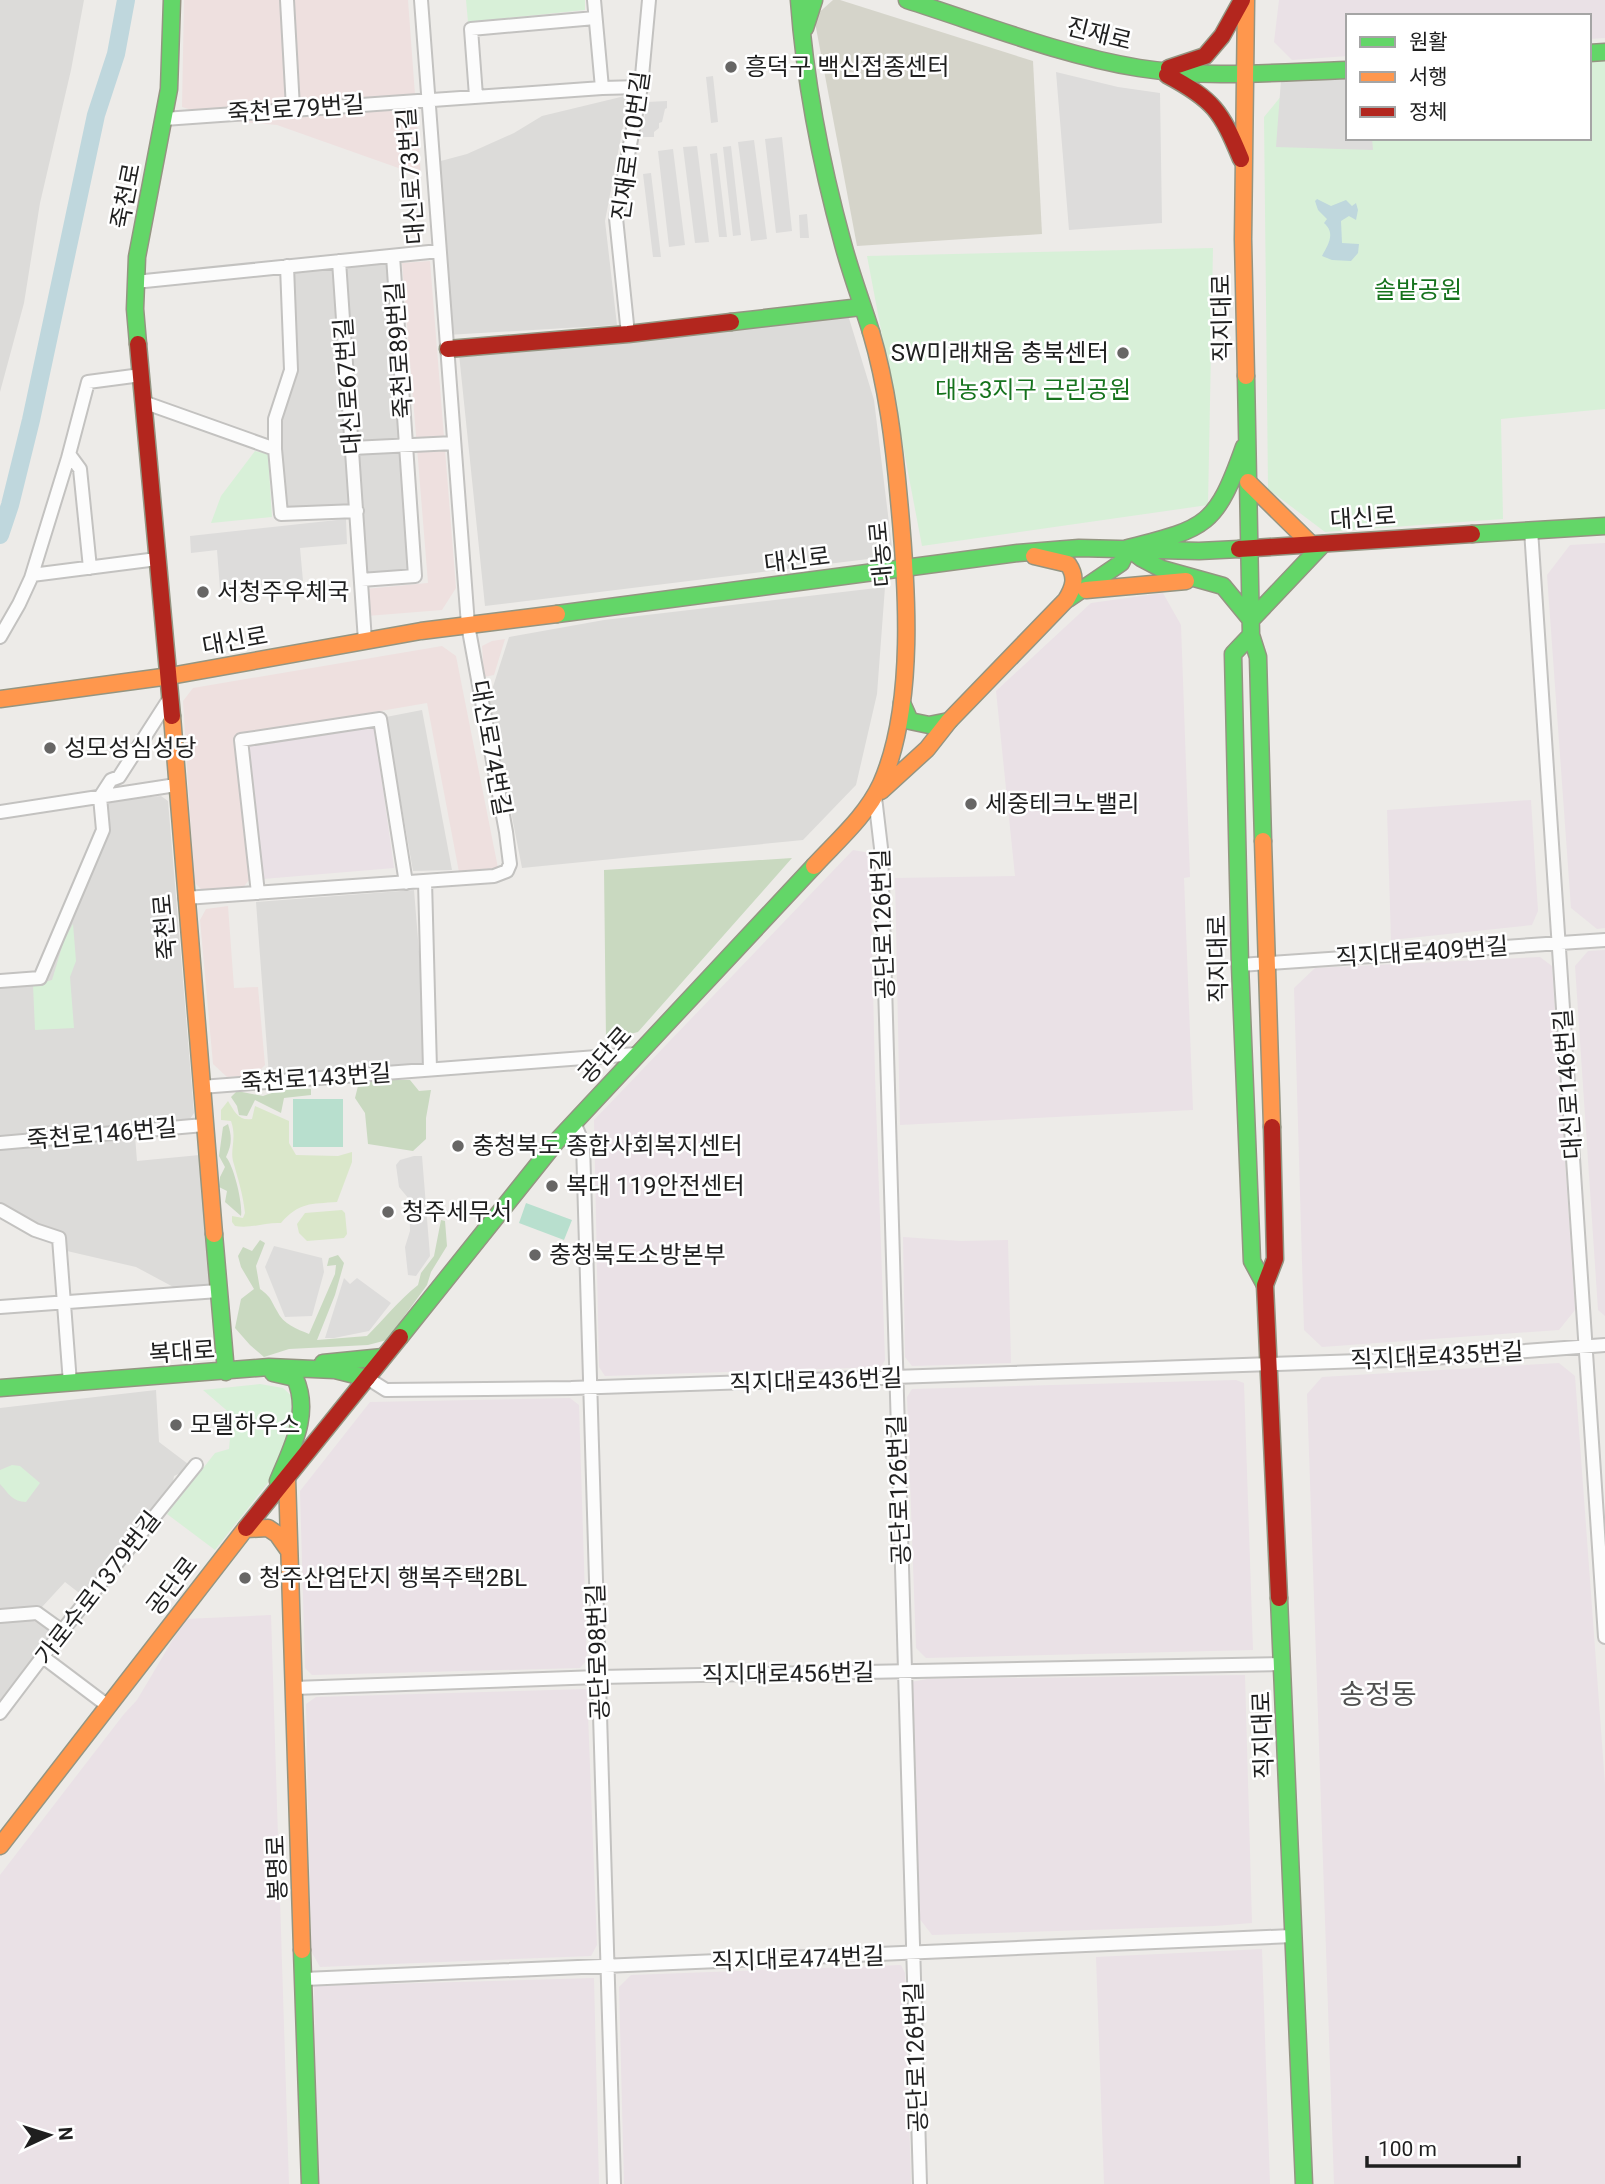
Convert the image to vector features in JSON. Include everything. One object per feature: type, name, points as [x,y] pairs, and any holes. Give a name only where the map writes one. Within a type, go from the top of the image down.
[{"type":"street","name":"죽천로","points":[[172,0],[169,89],[137,257],[135,282],[226,1372]]},
{"type":"street","points":[[287,0],[293,108]]},
{"type":"street","name":"대신로73번길","points":[[421,0],[468,625]]},
{"type":"street","name":"진재로110번길","points":[[428,99],[602,88],[594,0]]},
{"type":"street","name":"진재로110번길","points":[[628,334],[616,218],[641,86],[649,0]]},
{"type":"street","name":"대농로","points":[[799,0],[824,168],[839,231],[875,348],[886,395],[906,569],[906,649],[901,699],[891,755],[875,797]]},
{"type":"street","points":[[803,37],[814,0]]},
{"type":"street","name":"진재로","points":[[906,0],[1088,58],[1159,70],[1198,74],[1244,74],[1346,69]]},
{"type":"street","points":[[1159,70],[1205,56],[1222,36],[1244,0]]},
{"type":"street","name":"직지대로","points":[[1244,0],[1249,548],[1251,628],[1258,657],[1275,1259],[1265,1285],[1304,2184]]},
{"type":"street","points":[[476,96],[471,29],[596,18]]},
{"type":"street","points":[[1159,70],[1200,92],[1217,106],[1244,167]]},
{"type":"street","points":[[602,88],[641,86]]},
{"type":"street","name":"죽천로79번길","points":[[164,119],[428,99]]},
{"type":"street","name":"죽천로89번길","points":[[135,282],[439,251]]},
{"type":"street","name":"죽천로89번길","points":[[393,256],[406,444]]},
{"type":"street","name":"대신로67번길","points":[[339,261],[365,641]]},
{"type":"street","points":[[287,266],[291,370],[275,419],[281,514],[356,511]]},
{"type":"street","points":[[448,349],[628,334],[861,307]]},
{"type":"street","points":[[0,637],[32,575],[88,382],[141,375]]},
{"type":"street","points":[[143,402],[275,449]]},
{"type":"street","points":[[1066,600],[1121,563],[1128,548],[1188,531],[1210,518],[1230,482],[1247,438]]},
{"type":"street","points":[[352,447],[454,443]]},
{"type":"street","points":[[361,580],[415,576],[406,444]]},
{"type":"street","points":[[69,454],[80,469],[90,568]]},
{"type":"street","points":[[1128,548],[1135,555],[1166,572],[1206,580],[1228,590],[1251,628],[1317,544],[1248,482]]},
{"type":"street","name":"대신로","points":[[0,699],[170,676],[468,625],[906,569],[1018,552],[1079,548],[1199,551],[1605,526]]},
{"type":"street","name":"대신로146번길","points":[[1531,530],[1605,1637]]},
{"type":"street","points":[[875,797],[928,749],[949,721],[1066,600],[1074,586],[1074,572],[1068,564],[1018,552]]},
{"type":"street","points":[[32,575],[157,559]]},
{"type":"street","points":[[1084,590],[1206,580]]},
{"type":"street","name":"대신로74번길","points":[[425,881],[494,876],[507,871],[509,864],[506,832],[468,625]]},
{"type":"street","name":"직지대로","points":[[1251,628],[1233,654],[1240,965],[1252,1261],[1265,1285]]},
{"type":"street","points":[[0,981],[40,978],[103,830],[100,797],[111,780],[119,777],[171,696]]},
{"type":"street","points":[[901,699],[910,721],[921,726],[935,726],[949,721]]},
{"type":"street","points":[[258,893],[241,740],[380,719],[406,883]]},
{"type":"street","points":[[0,812],[176,785]]},
{"type":"street","name":"공단로","points":[[0,1846],[287,1477],[574,1122],[858,819],[875,797]]},
{"type":"street","name":"공단로126번길","points":[[875,797],[881,848],[920,2184]]},
{"type":"street","points":[[185,898],[425,881],[430,1069]]},
{"type":"street","name":"직지대로409번길","points":[[1240,965],[1605,940]]},
{"type":"street","name":"죽천로143번길","points":[[201,1087],[636,1054]]},
{"type":"street","name":"공단로98번길","points":[[574,1122],[583,1144],[614,2184]]},
{"type":"street","name":"죽천로146번길","points":[[0,1143],[204,1125]]},
{"type":"street","points":[[0,1210],[34,1230],[59,1238],[70,1383]]},
{"type":"street","points":[[0,1307],[218,1291]]},
{"type":"street","name":"직지대로435번길","points":[[1269,1363],[1420,1359],[1605,1345]]},
{"type":"street","points":[[263,1368],[383,1357]]},
{"type":"street","name":"직지대로436번길","points":[[367,1378],[386,1390],[589,1388],[1269,1363]]},
{"type":"street","points":[[263,1368],[295,1378],[303,1399],[298,1425],[273,1495]]},
{"type":"street","name":"복대로","points":[[0,1388],[263,1368],[335,1370],[367,1378]]},
{"type":"street","name":"가로수로1379번길","points":[[0,1713],[196,1465]]},
{"type":"street","name":"봉명로","points":[[287,1477],[310,2184]]},
{"type":"street","points":[[247,1529],[260,1525],[269,1528],[280,1537],[289,1551]]},
{"type":"street","points":[[0,1616],[37,1613],[62,1632]]},
{"type":"street","points":[[43,1657],[108,1706]]},
{"type":"street","name":"직지대로456번길","points":[[294,1688],[599,1677],[1283,1664]]},
{"type":"street","name":"직지대로474번길","points":[[304,1979],[1292,1936]]},
{"type":"shaded area","points":[[0,0],[84,0],[71,70],[40,203],[24,303],[0,392]]},
{"type":"shaded area","points":[[184,0],[408,0],[421,176],[277,125],[228,121],[182,107]]},
{"type":"shaded area","points":[[833,0],[1033,61],[1042,234],[857,246],[814,17]]},
{"type":"shaded area","points":[[1279,0],[1605,0],[1605,38],[1591,39],[1591,14],[1346,14],[1346,56],[1292,60],[1274,42]]},
{"type":"shaded area","points":[[1056,72],[1118,87],[1160,93],[1162,223],[1069,230]]},
{"type":"shaded area","points":[[1346,75],[1346,140],[1372,140],[1373,150],[1276,147],[1281,80]]},
{"type":"shaded area","points":[[713,76],[718,122],[711,123],[706,77]]},
{"type":"shaded area","points":[[629,95],[605,221],[617,325],[447,335],[437,162],[467,154],[514,133],[542,116]]},
{"type":"shaded area","points":[[667,101],[662,122],[654,132],[654,137],[638,137],[647,102]]},
{"type":"shaded area","points":[[782,137],[792,231],[776,233],[765,139]]},
{"type":"shaded area","points":[[754,140],[767,239],[751,241],[738,142]]},
{"type":"shaded area","points":[[697,146],[709,242],[695,243],[683,147]]},
{"type":"shaded area","points":[[731,146],[741,235],[733,236],[723,147]]},
{"type":"shaded area","points":[[673,149],[685,245],[669,247],[658,151]]},
{"type":"shaded area","points":[[717,153],[727,237],[719,237],[710,154]]},
{"type":"shaded area","points":[[651,173],[661,257],[653,257],[643,174]]},
{"type":"shaded area","points":[[807,214],[809,238],[800,238],[799,215]]},
{"type":"shaded area","points":[[390,259],[411,572],[364,577],[359,505],[287,508],[279,424],[297,371],[287,270]]},
{"type":"shaded area","points":[[430,261],[456,588],[442,610],[367,616],[365,589],[428,583],[402,263]]},
{"type":"shaded area","points":[[848,315],[874,400],[893,556],[485,606],[459,354]]},
{"type":"shaded area","points":[[346,519],[347,544],[300,548],[303,581],[220,589],[217,550],[191,553],[190,536]]},
{"type":"shaded area","points":[[1605,543],[1605,928],[1597,929],[1571,908],[1547,575],[1570,545]]},
{"type":"shaded area","points":[[885,587],[877,694],[856,785],[803,840],[522,868],[489,699],[509,637],[604,620]]},
{"type":"shaded area","points":[[1163,593],[1181,625],[1190,877],[1184,878],[1193,1110],[900,1125],[895,878],[1015,876],[996,691],[1091,603]]},
{"type":"shaded area","points":[[505,639],[494,675],[484,677],[482,646]]},
{"type":"shaded area","points":[[442,646],[456,656],[498,868],[459,872],[427,703],[235,736],[249,880],[242,889],[204,892],[194,882],[183,701],[193,688]]},
{"type":"shaded area","points":[[422,710],[452,870],[413,871],[386,717]]},
{"type":"shaded area","points":[[373,717],[394,868],[263,879],[246,741]]},
{"type":"shaded area","points":[[161,796],[168,801],[194,1113],[188,1122],[0,1137],[0,985],[41,981],[52,967],[109,801]]},
{"type":"shaded area","points":[[1531,800],[1538,911],[1532,925],[1391,940],[1387,810]]},
{"type":"shaded area","points":[[853,850],[870,853],[885,1360],[881,1367],[605,1376],[599,1367],[594,1120]]},
{"type":"shaded area","points":[[414,890],[428,1063],[269,1076],[256,902]]},
{"type":"shaded area","points":[[228,906],[234,988],[258,987],[265,1065],[255,1075],[227,1077],[213,1064],[200,920],[206,909]]},
{"type":"shaded area","points":[[1605,950],[1605,1316],[1598,1310],[1575,966],[1588,951]]},
{"type":"shaded area","points":[[1540,957],[1552,966],[1575,1310],[1559,1330],[1322,1347],[1304,1330],[1294,988],[1315,968]]},
{"type":"shaded area","points":[[135,1136],[137,1161],[200,1155],[213,1287],[179,1290],[136,1267],[67,1251],[66,1235],[36,1226],[0,1203],[0,1148]]},
{"type":"shaded area","points":[[422,1156],[430,1256],[416,1276],[408,1275],[405,1247],[410,1231],[409,1199],[399,1187],[396,1165],[400,1160]]},
{"type":"shaded area","points":[[903,1237],[961,1241],[1008,1240],[1011,1363],[912,1366],[905,1357]]},
{"type":"shaded area","points":[[274,1246],[322,1258],[324,1272],[312,1316],[285,1317],[265,1267]]},
{"type":"shaded area","points":[[344,1278],[350,1284],[357,1278],[391,1303],[369,1331],[325,1338]]},
{"type":"shaded area","points":[[1559,1363],[1575,1376],[1605,1784],[1605,2184],[1334,2184],[1307,1394],[1322,1377]]},
{"type":"shaded area","points":[[1236,1380],[1244,1383],[1253,1650],[926,1658],[916,1648],[907,1397],[912,1389]]},
{"type":"shaded area","points":[[156,1390],[159,1442],[196,1470],[174,1476],[172,1488],[87,1599],[65,1582],[42,1607],[14,1609],[56,1634],[0,1706],[0,1408]]},
{"type":"shaded area","points":[[570,1398],[579,1405],[587,1660],[580,1668],[312,1675],[305,1668],[300,1491],[370,1402]]},
{"type":"shaded area","points":[[271,1615],[289,2184],[0,2184],[0,1875],[137,1700],[185,1619]]},
{"type":"shaded area","points":[[1245,1675],[1252,1923],[932,1935],[919,1918],[911,1682],[927,1679]]},
{"type":"shaded area","points":[[587,1689],[597,1945],[591,1956],[320,1967],[311,1951],[306,1704],[316,1697]]},
{"type":"shaded area","points":[[1262,1949],[1270,2184],[1104,2184],[1096,1957]]},
{"type":"shaded area","points":[[901,1965],[905,1973],[911,2184],[624,2184],[619,1987],[631,1975]]},
{"type":"shaded area","points":[[594,1978],[599,2184],[317,2184],[314,1986]]},
{"type":"green space","points":[[466,0],[585,0],[585,10],[468,22]]},
{"type":"green space","name":"솔밭공원","points":[[1605,59],[1605,409],[1501,419],[1503,519],[1325,532],[1268,489],[1264,117],[1295,79],[1346,136],[1346,140],[1591,140],[1591,60]]},
{"type":"green space","name":"대농3지구 근린공원","points":[[1213,248],[1208,505],[922,546],[867,256]]},
{"type":"green space","points":[[255,451],[268,454],[272,517],[211,523],[221,496]]},
{"type":"green space","points":[[792,858],[638,1032],[606,1040],[604,870]]},
{"type":"green space","points":[[73,924],[76,961],[70,977],[74,1028],[35,1030],[33,985],[52,980],[64,940]]},
{"type":"green space","points":[[368,1079],[410,1080],[419,1091],[431,1090],[426,1118],[426,1139],[413,1151],[368,1144],[365,1113],[355,1098],[359,1082]]},
{"type":"green space","points":[[286,1088],[311,1089],[311,1095],[284,1098],[281,1113],[255,1100],[247,1116],[239,1115],[231,1097],[237,1091],[263,1096]]},
{"type":"green space","points":[[293,1099],[343,1099],[343,1147],[293,1147]]},
{"type":"green space","points":[[228,1101],[243,1119],[252,1119],[255,1106],[289,1121],[289,1143],[296,1155],[338,1156],[352,1152],[352,1162],[337,1202],[300,1208],[281,1223],[235,1226],[232,1216],[243,1218],[245,1213],[232,1157],[233,1127],[231,1121],[221,1120],[221,1110]]},
{"type":"green space","points":[[228,1124],[231,1140],[226,1157],[237,1185],[241,1216],[225,1202],[227,1191],[219,1187],[225,1167],[219,1156],[223,1127]]},
{"type":"green space","points":[[526,1203],[572,1220],[564,1240],[519,1223]]},
{"type":"green space","points":[[342,1210],[345,1213],[347,1234],[344,1238],[307,1241],[299,1233],[297,1224],[305,1213]]},
{"type":"green space","points":[[441,1220],[445,1221],[447,1246],[431,1272],[427,1285],[387,1340],[368,1345],[289,1349],[264,1357],[235,1328],[241,1299],[254,1289],[238,1256],[243,1247],[252,1251],[260,1240],[265,1243],[256,1266],[260,1289],[269,1297],[283,1319],[309,1334],[335,1274],[336,1265],[327,1266],[329,1258],[338,1255],[344,1263],[317,1340],[367,1336],[418,1285],[421,1273],[434,1256]]},
{"type":"green space","points":[[260,1384],[283,1388],[295,1399],[294,1420],[275,1474],[215,1550],[167,1514],[215,1453],[229,1449],[232,1415],[203,1390]]},
{"type":"green space","points":[[12,1465],[20,1466],[40,1483],[26,1502],[14,1499],[0,1484],[0,1470]]},
{"type":"water","points":[[1317,199],[1331,206],[1346,200],[1352,206],[1356,203],[1356,220],[1349,216],[1341,221],[1342,243],[1359,244],[1358,253],[1351,261],[1332,260],[1322,256],[1330,231],[1324,223],[1327,219],[1318,210],[1315,201]]},
{"type":"waterway","points":[[0,535],[31,420],[96,115],[116,54],[126,0]]},
{"type":"traffic: fast","points":[[138,344],[135,309],[137,257],[169,89],[172,0]]},
{"type":"traffic: fast","points":[[799,0],[805,62],[821,154],[846,255],[871,332]]},
{"type":"traffic: fast","points":[[805,28],[814,0]]},
{"type":"traffic: fast","points":[[907,0],[1051,47],[1139,68],[1217,74],[1346,70]]},
{"type":"traffic: fast","points":[[1591,53],[1605,52]]},
{"type":"traffic: fast","points":[[731,322],[861,307]]},
{"type":"traffic: fast","points":[[1246,376],[1251,635],[1258,657],[1263,841]]},
{"type":"traffic: fast","points":[[1068,599],[1121,563],[1128,548],[1176,535],[1205,520],[1225,493],[1244,447]]},
{"type":"traffic: fast","points":[[1472,534],[1605,526]]},
{"type":"traffic: fast","points":[[1251,620],[1323,544]]},
{"type":"traffic: fast","points":[[557,614],[1018,553],[1079,548],[1199,551],[1239,549]]},
{"type":"traffic: fast","points":[[1128,548],[1162,569],[1223,586],[1251,620]]},
{"type":"traffic: fast","points":[[1251,635],[1233,654],[1240,965],[1252,1261],[1265,1285]]},
{"type":"traffic: fast","points":[[902,703],[910,721],[929,725],[949,721]]},
{"type":"traffic: fast","points":[[400,1337],[556,1142],[814,866]]},
{"type":"traffic: fast","points":[[214,1234],[226,1372]]},
{"type":"traffic: fast","points":[[323,1363],[383,1357]]},
{"type":"traffic: fast","points":[[0,1388],[269,1367],[335,1370],[367,1378]]},
{"type":"traffic: fast","points":[[273,1373],[295,1378],[301,1404],[298,1430],[278,1481]]},
{"type":"traffic: fast","points":[[1279,1598],[1304,2184]]},
{"type":"traffic: fast","points":[[302,1950],[310,2184]]},
{"type":"traffic: slow","points":[[1246,0],[1243,239],[1246,376]]},
{"type":"traffic: slow","points":[[814,866],[860,817],[881,784],[900,718],[904,682],[906,606],[897,479],[886,394],[871,332]]},
{"type":"traffic: slow","points":[[1248,482],[1311,544]]},
{"type":"traffic: slow","points":[[881,791],[927,749],[949,721],[1066,600],[1073,582],[1073,573],[1068,564],[1034,556]]},
{"type":"traffic: slow","points":[[1086,590],[1186,581]]},
{"type":"traffic: slow","points":[[0,699],[170,676],[421,631],[557,614]]},
{"type":"traffic: slow","points":[[172,716],[214,1234]]},
{"type":"traffic: slow","points":[[1263,841],[1272,1127]]},
{"type":"traffic: slow","points":[[287,1477],[302,1950]]},
{"type":"traffic: slow","points":[[0,1846],[246,1528]]},
{"type":"traffic: slow","points":[[247,1529],[268,1528],[277,1534],[289,1551]]},
{"type":"traffic: jam","points":[[1169,68],[1205,56],[1222,36],[1242,0]]},
{"type":"traffic: jam","points":[[1167,75],[1196,92],[1214,108],[1228,129],[1241,159]]},
{"type":"traffic: jam","points":[[448,349],[628,334],[731,322]]},
{"type":"traffic: jam","points":[[138,344],[172,716]]},
{"type":"traffic: jam","points":[[1239,549],[1472,534]]},
{"type":"traffic: jam","points":[[1272,1127],[1275,1259],[1265,1285],[1279,1598]]},
{"type":"traffic: jam","points":[[246,1528],[400,1337]]},
{"type":"place","name":"흥덕구 백신접종센터","points":[[731,67]]},
{"type":"place","name":"SW미래채움 충북센터","points":[[1123,353]]},
{"type":"place","name":"서청주우체국","points":[[203,592]]},
{"type":"place","name":"성모성심성당","points":[[50,748]]},
{"type":"place","name":"세중테크노밸리","points":[[971,804]]},
{"type":"place","name":"충청북도 종합사회복지센터","points":[[458,1146]]},
{"type":"place","name":"복대 119안전센터","points":[[552,1186]]},
{"type":"place","name":"청주세무서","points":[[388,1212]]},
{"type":"place","name":"충청북도소방본부","points":[[535,1255]]},
{"type":"place","name":"모델하우스","points":[[176,1425]]},
{"type":"place","name":"청주산업단지 행복주택2BL","points":[[245,1578]]},
{"type":"district","name":"송정동","points":[[1378,1694]]}]
